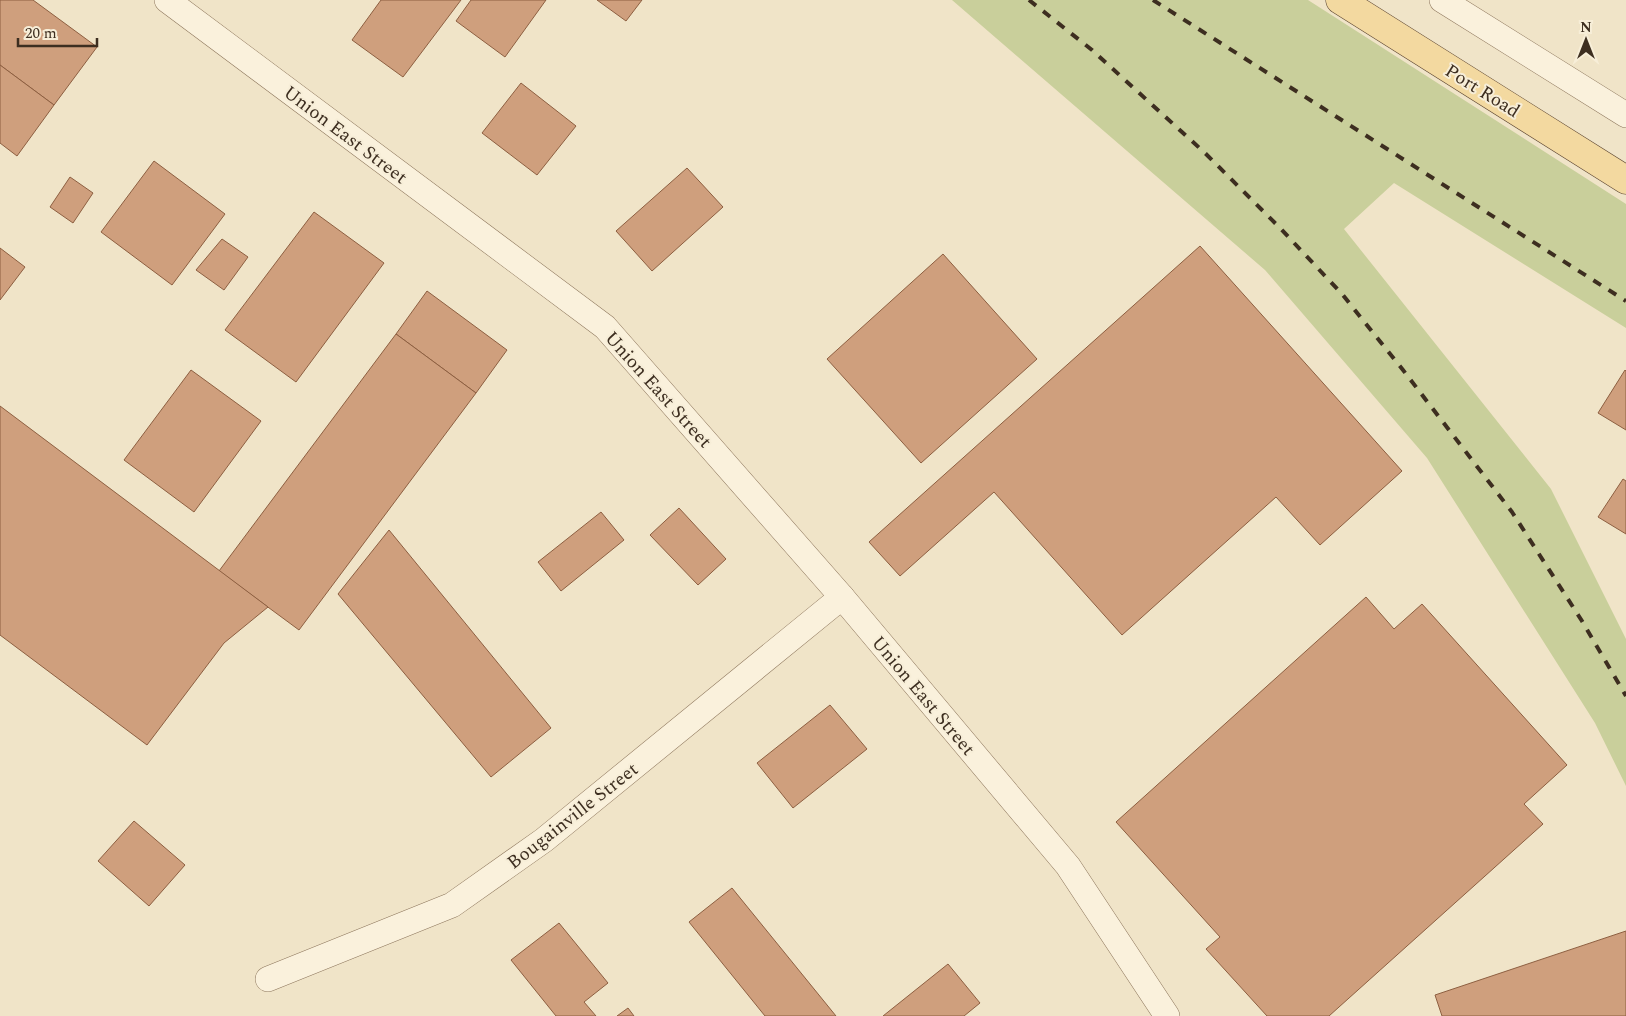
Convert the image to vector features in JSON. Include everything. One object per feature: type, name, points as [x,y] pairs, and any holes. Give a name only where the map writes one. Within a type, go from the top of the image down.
[{"type":"main road","name":"Port Road","points":[[1352,3],[1626,180]]},
{"type":"street","name":"Union East Street","points":[[167,0],[605,328],[842,597],[1068,866],[1167,1016]]},
{"type":"street","points":[[1442,0],[1626,115]]},
{"type":"street","name":"Bougainville Street","points":[[268,979],[452,905],[544,840],[842,597]]},
{"type":"green space","points":[[952,0],[1308,0],[1626,204],[1626,328],[1394,183],[1344,229],[1551,489],[1626,639],[1626,786],[1595,723],[1427,458],[1265,270]]},
{"type":"building","points":[[0,0],[33,0],[97,47],[54,105],[0,65]]},
{"type":"building","points":[[381,0],[461,0],[403,77],[352,40]]},
{"type":"building","points":[[471,0],[546,0],[505,57],[456,21]]},
{"type":"building","points":[[597,0],[642,0],[626,21]]},
{"type":"building","points":[[0,65],[54,105],[17,156],[0,143]]},
{"type":"building","points":[[521,83],[576,126],[537,175],[482,133]]},
{"type":"building","points":[[154,161],[225,214],[172,285],[101,232]]},
{"type":"building","points":[[687,168],[723,207],[652,271],[616,231]]},
{"type":"building","points":[[70,177],[93,193],[73,223],[50,207]]},
{"type":"building","points":[[314,212],[384,263],[296,382],[225,330]]},
{"type":"building","points":[[222,239],[248,257],[224,290],[196,270]]},
{"type":"building","points":[[1200,246],[1402,471],[1320,545],[1276,497],[1122,635],[994,492],[900,576],[869,542]]},
{"type":"building","points":[[0,248],[25,267],[0,300]]},
{"type":"building","points":[[943,254],[1037,359],[921,463],[827,359]]},
{"type":"building","points":[[427,291],[507,350],[476,393],[396,334]]},
{"type":"building","points":[[396,334],[476,393],[299,630],[219,571]]},
{"type":"building","points":[[191,370],[261,421],[194,512],[124,460]]},
{"type":"building","points":[[1626,371],[1626,430],[1598,413]]},
{"type":"building","points":[[0,406],[268,607],[224,643],[147,745],[0,635]]},
{"type":"building","points":[[1623,479],[1626,481],[1626,534],[1598,517]]},
{"type":"building","points":[[679,508],[726,559],[698,585],[650,535]]},
{"type":"building","points":[[601,512],[624,540],[561,591],[538,562]]},
{"type":"building","points":[[389,530],[551,728],[491,777],[338,594]]},
{"type":"building","points":[[1366,597],[1394,629],[1422,604],[1567,765],[1524,804],[1543,824],[1329,1016],[1267,1016],[1206,949],[1220,937],[1116,822]]},
{"type":"building","points":[[830,705],[867,749],[793,808],[757,763]]},
{"type":"building","points":[[134,821],[185,865],[149,906],[98,861]]},
{"type":"building","points":[[732,888],[836,1016],[765,1016],[689,922]]},
{"type":"building","points":[[559,923],[608,983],[584,1002],[596,1016],[556,1016],[511,960]]},
{"type":"building","points":[[1626,931],[1626,1016],[1442,1016],[1435,995]]},
{"type":"building","points":[[948,964],[980,1003],[964,1016],[883,1016]]},
{"type":"building","points":[[628,1008],[634,1016],[617,1016]]},
{"type":"railway","points":[[1029,0],[1092,50],[1205,153],[1281,229],[1342,294],[1512,512],[1582,621],[1626,696]]},
{"type":"railway","points":[[1153,0],[1626,301]]}]
